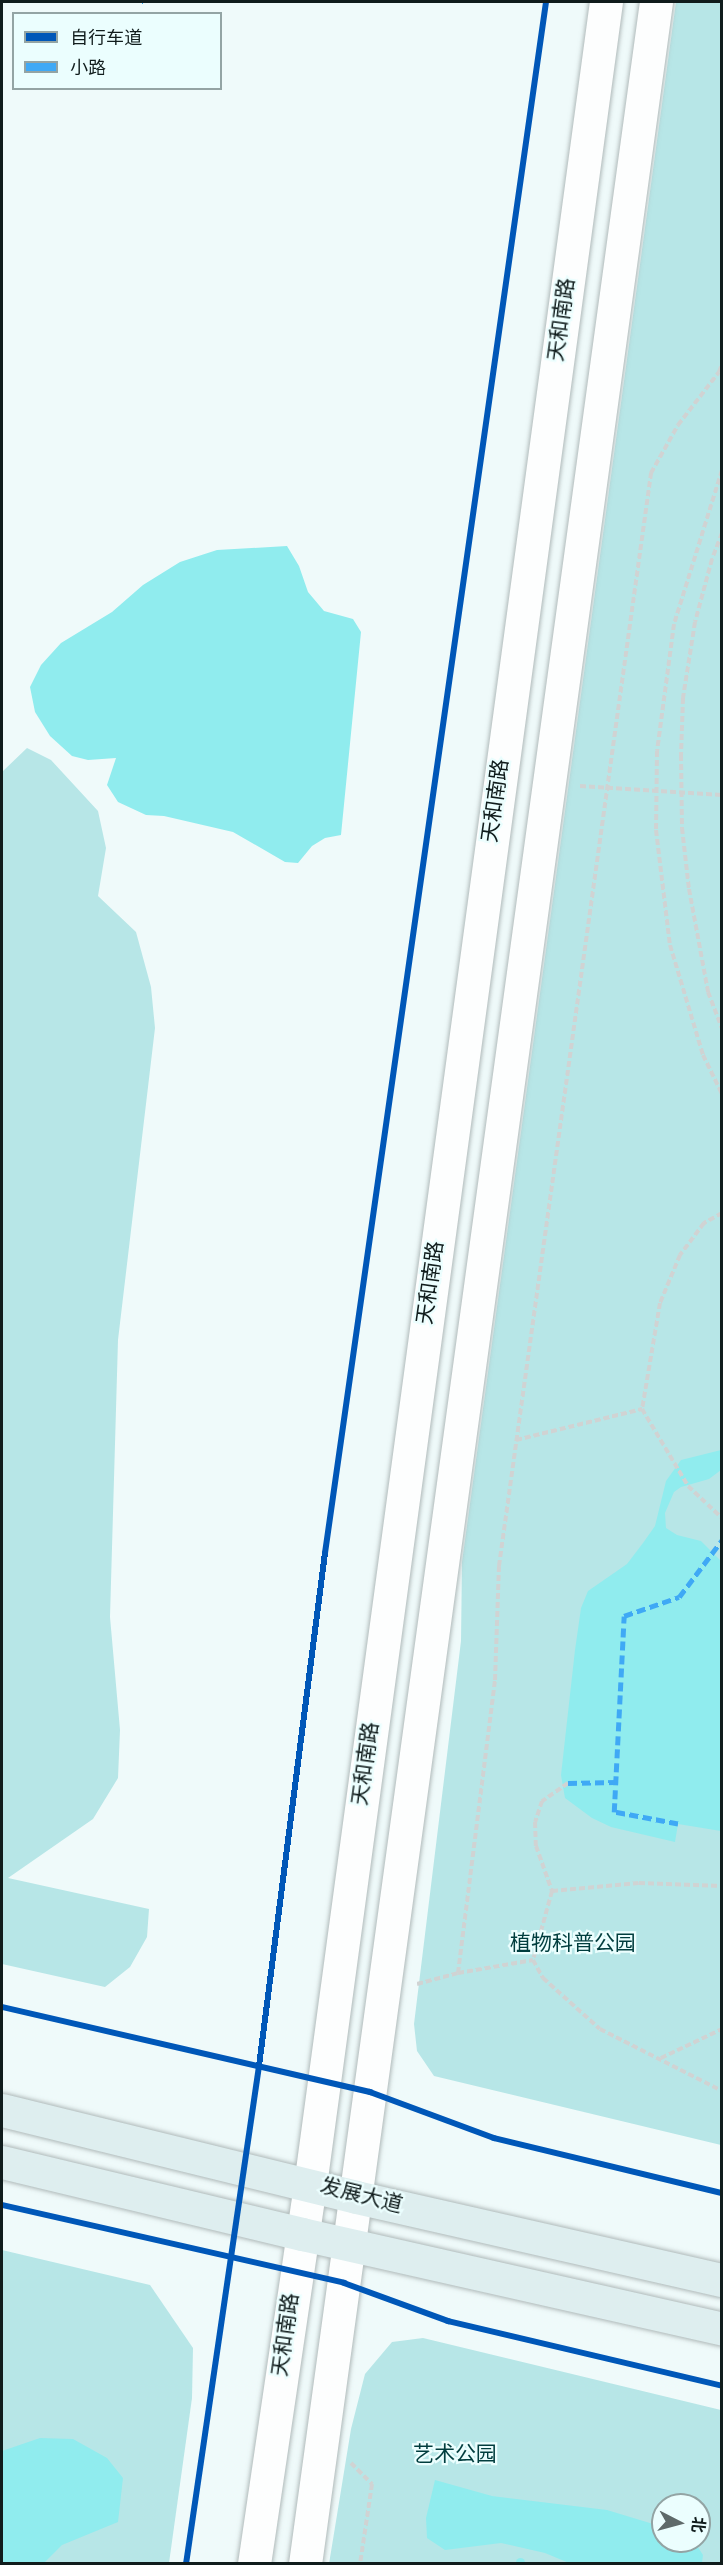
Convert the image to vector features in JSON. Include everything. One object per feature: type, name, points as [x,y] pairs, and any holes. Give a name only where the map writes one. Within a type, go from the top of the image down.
[{"type":"main road","name":"发展大道","points":[[2,2110],[356,2197],[722,2280]]},
{"type":"main road","points":[[2,2162],[302,2234],[722,2329]]},
{"type":"street","name":"天和南路","points":[[254,2564],[310,2185],[606,2]]},
{"type":"street","points":[[305,2564],[656,2]]},
{"type":"path","points":[[458,1973],[495,1680],[499,1566],[651,473],[678,425],[719,372],[722,364]]},
{"type":"path","points":[[722,470],[674,624],[657,751],[656,830],[670,945],[703,1055],[722,1094]]},
{"type":"path","points":[[722,533],[711,558],[695,622],[685,687],[681,792],[682,828],[689,889],[708,992],[722,1028]]},
{"type":"path","points":[[549,783],[722,795]]},
{"type":"path","points":[[722,1213],[704,1223],[680,1256],[660,1303],[642,1409],[688,1486],[722,1518]]},
{"type":"path","points":[[516,1440],[642,1409]]},
{"type":"path","points":[[568,1783],[542,1801],[535,1822],[536,1846],[552,1891],[533,1960],[543,1978],[600,2029],[722,2091]]},
{"type":"path","points":[[552,1891],[639,1883],[722,1886]]},
{"type":"path","points":[[384,1993],[458,1973],[533,1960]]},
{"type":"path","points":[[661,2058],[722,2029]]},
{"type":"path","points":[[323,2435],[372,2484],[360,2564]]},
{"type":"green space","name":"植物科普公园","points":[[676,2],[721,2],[721,2145],[434,2076],[417,2051],[414,2024],[461,1641],[462,1562]]},
{"type":"green space","points":[[27,748],[51,760],[98,811],[106,848],[98,896],[136,932],[151,987],[155,1028],[118,1340],[110,1617],[120,1730],[118,1778],[93,1819],[8,1878],[149,1909],[147,1937],[130,1967],[105,1987],[2,1964],[2,772]]},
{"type":"green space","points":[[2,2250],[150,2285],[193,2348],[192,2398],[169,2563],[2,2564]]},
{"type":"green space","name":"艺术公园","points":[[423,2338],[721,2410],[721,2563],[329,2564],[351,2429],[365,2374],[392,2342]]},
{"type":"water","points":[[287,546],[299,566],[308,592],[324,611],[353,619],[361,632],[341,835],[325,838],[312,846],[298,863],[285,862],[233,832],[164,816],[146,815],[118,802],[107,785],[116,758],[88,760],[72,756],[50,736],[35,712],[30,687],[41,665],[61,643],[112,612],[143,585],[180,562],[217,550]]},
{"type":"water","points":[[721,1450],[721,1470],[709,1479],[681,1487],[674,1492],[665,1513],[666,1528],[677,1535],[701,1541],[722,1562],[721,1831],[678,1824],[675,1842],[611,1827],[592,1818],[565,1798],[561,1775],[575,1650],[581,1608],[588,1591],[627,1564],[643,1543],[655,1526],[666,1481],[681,1460]]},
{"type":"water","points":[[40,2438],[73,2439],[107,2458],[123,2478],[118,2522],[62,2545],[44,2563],[2,2563],[2,2451]]},
{"type":"water","points":[[435,2480],[492,2496],[607,2510],[651,2523],[651,2553],[702,2553],[702,2563],[569,2563],[545,2553],[501,2543],[445,2550],[427,2538],[426,2518]]},
{"type":"marked path","points":[[678,1824],[614,1812],[624,1616],[679,1597],[722,1540]]},
{"type":"marked path","points":[[568,1783],[616,1782]]},
{"type":"cycle path","points":[[186,2564],[259,2066],[325,1553],[546,2]]},
{"type":"cycle path","points":[[2,2007],[370,2092],[494,2138],[722,2193]]},
{"type":"cycle path","points":[[2,2205],[344,2283],[448,2321],[722,2386]]}]
